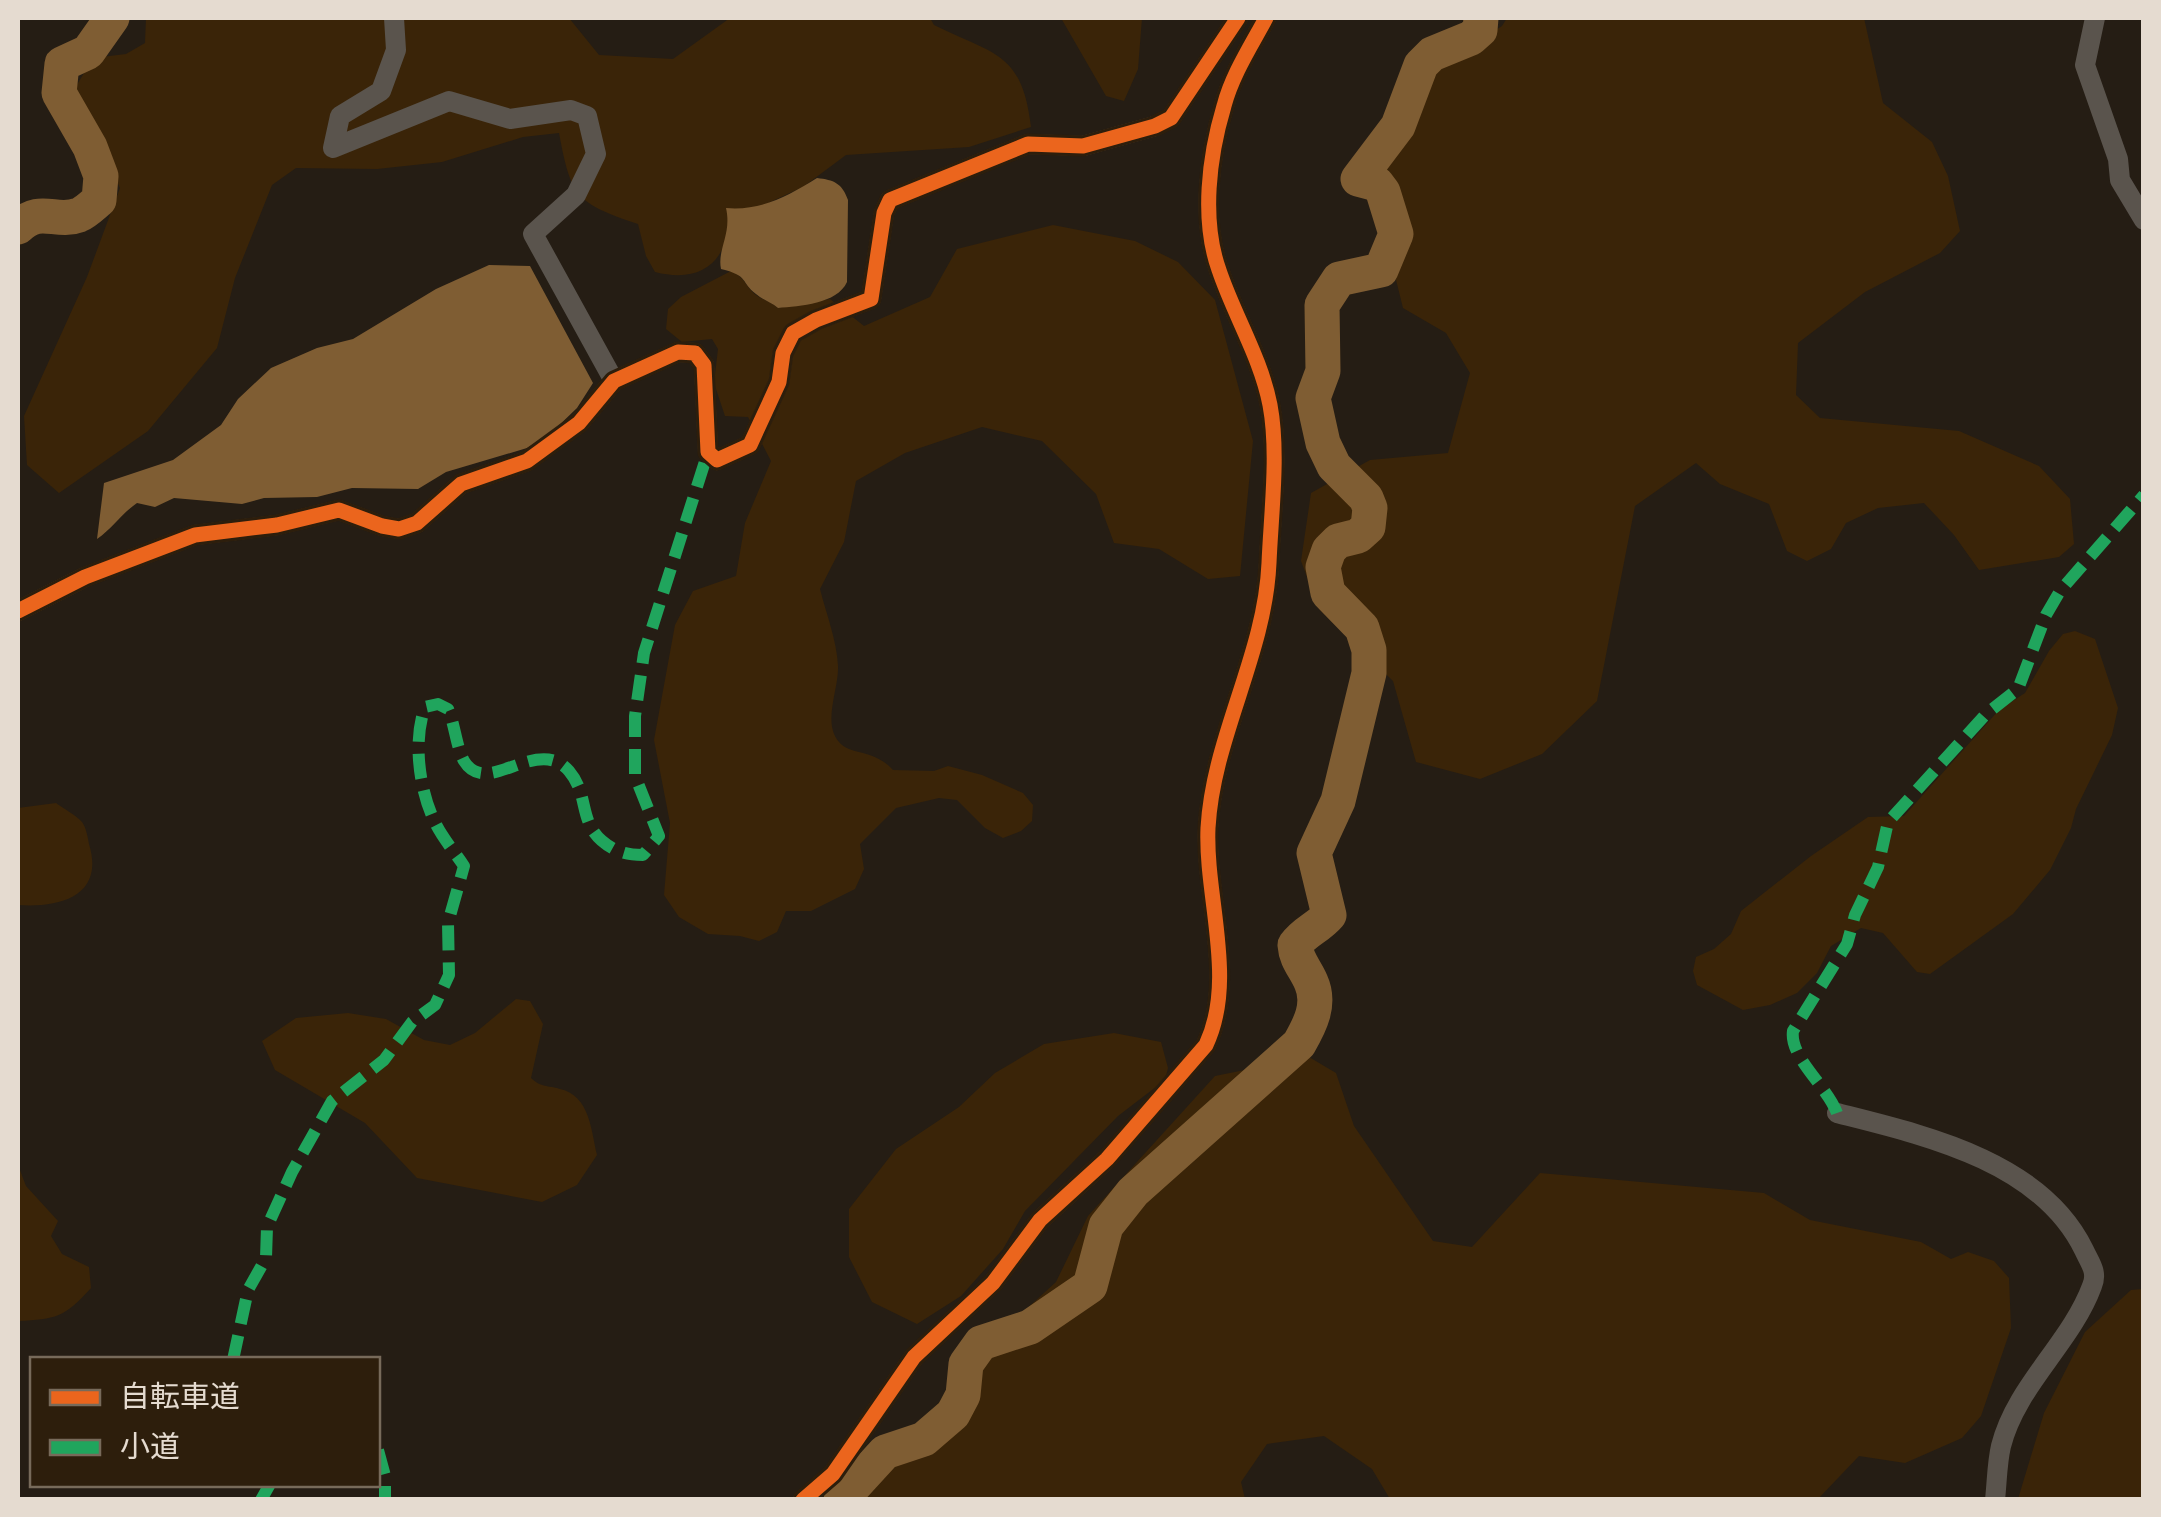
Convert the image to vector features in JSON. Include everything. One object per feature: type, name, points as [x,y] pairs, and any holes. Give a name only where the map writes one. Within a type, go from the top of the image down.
[{"type":"street","points":[[394,18],[396,50],[381,91],[340,116],[333,148],[449,100],[510,119],[571,110],[587,116],[596,154],[576,196],[533,234],[614,381]]},
{"type":"street","points":[[18,611],[85,578],[195,535],[277,525],[338,510],[399,529],[417,523],[461,484],[527,461],[579,423],[614,381],[678,352],[695,353],[704,365],[708,452],[717,460],[750,445],[779,382],[783,353],[792,333],[871,299],[884,213],[890,200],[1028,144],[1083,146],[1155,126],[1170,118],[1238,18]]},
{"type":"street","points":[[803,1500],[834,1474],[914,1357],[993,1284],[1040,1220],[1107,1160],[1197,1056],[1216,1024],[1219,1000],[1209,870],[1210,806],[1265,603],[1273,434],[1262,375],[1218,268],[1209,231],[1210,193],[1224,104],[1266,18]]},
{"type":"street","points":[[2095,18],[2085,65],[2118,160],[2120,180],[2144,220]]},
{"type":"street","points":[[1836,1113],[1920,1134],[2018,1179],[2059,1214],[2095,1272],[2094,1284],[2069,1331],[2019,1404],[2001,1445],[1995,1500]]},
{"type":"shaded area","points":[[146,18],[569,18],[599,55],[673,59],[730,18],[930,18],[934,25],[1002,59],[1021,84],[1031,127],[969,147],[846,155],[803,187],[729,221],[716,259],[697,272],[684,275],[655,272],[646,256],[638,224],[601,210],[580,195],[568,171],[559,133],[523,137],[442,162],[377,169],[296,168],[272,185],[235,278],[217,348],[148,431],[59,493],[27,465],[24,416],[87,277],[120,188],[75,88],[93,58],[126,54],[145,43]]},
{"type":"shaded area","points":[[1061,18],[1142,18],[1138,69],[1124,101],[1106,96]]},
{"type":"shaded area","points":[[1507,18],[1864,18],[1883,103],[1932,142],[1948,176],[1960,231],[1940,253],[1865,292],[1798,343],[1796,395],[1820,418],[1959,431],[2039,466],[2070,499],[2074,544],[2059,557],[1979,570],[1924,503],[1878,508],[1846,523],[1831,549],[1807,561],[1787,551],[1769,504],[1720,484],[1696,463],[1635,506],[1597,701],[1542,754],[1480,779],[1416,762],[1393,681],[1319,609],[1301,561],[1311,493],[1370,460],[1448,453],[1470,373],[1446,333],[1403,308],[1373,187],[1433,70],[1502,26]]},
{"type":"shaded area","points":[[817,178],[837,183],[848,200],[847,282],[827,299],[778,308],[751,290],[741,277],[721,269],[726,208],[774,201]]},
{"type":"shaded area","points":[[1053,225],[1135,241],[1178,262],[1215,300],[1253,441],[1240,576],[1208,579],[1159,549],[1114,543],[1096,494],[1042,441],[982,427],[905,453],[856,481],[844,542],[820,589],[837,656],[831,715],[834,734],[844,746],[878,758],[893,770],[934,771],[948,766],[982,775],[1023,793],[1033,805],[1032,821],[1021,831],[1003,838],[985,828],[957,800],[939,798],[896,808],[860,844],[864,869],[855,889],[811,911],[786,911],[777,932],[759,941],[708,934],[679,917],[664,895],[670,823],[654,740],[675,625],[693,591],[736,576],[745,523],[771,461],[748,417],[725,416],[714,383],[718,349],[712,339],[682,342],[666,329],[668,309],[681,297],[731,271],[756,295],[778,308],[830,299],[864,326],[930,297],[957,249]]},
{"type":"shaded area","points":[[489,265],[530,266],[593,383],[577,408],[551,433],[527,448],[446,472],[418,489],[352,488],[317,497],[264,498],[242,504],[174,498],[155,507],[137,503],[97,539],[104,483],[173,460],[221,425],[238,399],[271,368],[317,348],[353,339],[436,289]]},
{"type":"shaded area","points":[[2075,631],[2095,639],[2118,708],[2112,735],[2050,870],[2013,914],[1930,974],[1917,972],[1883,933],[1861,928],[1831,946],[1817,973],[1797,993],[1770,1005],[1743,1010],[1697,985],[1693,971],[1696,957],[1714,949],[1731,934],[1741,911],[1868,817],[1904,816],[1999,710],[2025,693],[2063,634]]},
{"type":"shaded area","points":[[56,803],[85,827],[91,876],[85,887],[63,901],[18,905],[18,808]]},
{"type":"shaded area","points":[[516,999],[530,1001],[543,1024],[531,1078],[578,1099],[588,1115],[597,1155],[577,1185],[542,1202],[417,1178],[365,1123],[275,1070],[262,1041],[296,1018],[348,1013],[386,1019],[424,1040],[450,1045],[475,1033]]},
{"type":"shaded area","points":[[1114,1033],[1161,1042],[1168,1068],[1165,1080],[1118,1116],[1025,1211],[1003,1249],[961,1296],[917,1324],[872,1302],[849,1257],[849,1209],[896,1149],[959,1107],[995,1073],[1044,1044]]},
{"type":"shaded area","points":[[1309,1057],[1336,1073],[1354,1126],[1433,1241],[1472,1247],[1540,1173],[1764,1193],[1810,1220],[1921,1242],[1951,1259],[1968,1252],[1994,1261],[2009,1278],[2011,1328],[1981,1416],[1962,1438],[1905,1463],[1859,1456],[1818,1499],[1390,1499],[1372,1469],[1324,1436],[1267,1444],[1241,1482],[1245,1499],[859,1499],[985,1347],[1056,1282],[1088,1216],[1215,1076]]},
{"type":"shaded area","points":[[18,1165],[26,1186],[58,1221],[51,1236],[62,1254],[89,1267],[91,1288],[74,1306],[51,1318],[18,1321]]},
{"type":"shaded area","points":[[2143,1289],[2143,1499],[2018,1499],[2044,1413],[2085,1332],[2131,1290]]},
{"type":"waterway","points":[[18,227],[34,217],[79,215],[99,200],[101,176],[90,147],[59,93],[62,64],[88,52],[112,18]]},
{"type":"waterway","points":[[841,1500],[885,1452],[924,1439],[953,1414],[963,1395],[966,1364],[981,1343],[1030,1327],[1090,1286],[1106,1226],[1133,1192],[1299,1044],[1310,1022],[1314,990],[1295,945],[1329,915],[1314,853],[1338,801],[1369,673],[1369,650],[1362,628],[1328,593],[1323,567],[1329,550],[1338,541],[1358,536],[1368,527],[1370,508],[1366,498],[1334,466],[1323,443],[1313,398],[1323,371],[1322,305],[1339,279],[1381,270],[1396,234],[1383,192],[1377,184],[1358,179],[1398,126],[1421,65],[1432,54],[1471,38],[1480,30],[1481,18]]},
{"type":"marked path","points":[[234,1357],[248,1290],[266,1258],[267,1227],[332,1101],[384,1060],[412,1022],[435,1005],[449,975],[448,923],[464,866],[443,837],[424,792],[419,734],[425,707],[438,704],[448,709],[461,755],[474,771],[499,771],[542,759],[569,771],[594,832],[614,849],[643,855],[659,836],[635,776],[635,716],[644,653],[708,452]]},
{"type":"marked path","points":[[1837,1113],[1797,1051],[1793,1031],[1847,944],[1855,915],[1878,867],[1888,822],[1986,714],[2018,689],[2046,615],[2060,591],[2144,495]]},
{"type":"marked path","points":[[380,1457],[385,1500]]},
{"type":"marked path","points":[[261,1500],[268,1487]]},
{"type":"cycle path","points":[[18,611],[85,577],[195,535],[277,525],[339,510],[399,529],[417,523],[461,484],[527,461],[579,423],[614,381],[678,352],[695,353],[704,365],[708,452],[717,460],[750,445],[779,382],[783,353],[793,333],[871,299],[884,213],[890,200],[1028,144],[1083,146],[1171,118],[1238,18]]},
{"type":"cycle path","points":[[803,1500],[833,1474],[914,1357],[993,1283],[1040,1220],[1107,1159],[1206,1045],[1215,1020],[1219,993],[1218,938],[1208,828],[1219,761],[1265,597],[1274,463],[1273,424],[1266,388],[1213,251],[1209,188],[1227,94],[1266,18]]}]
